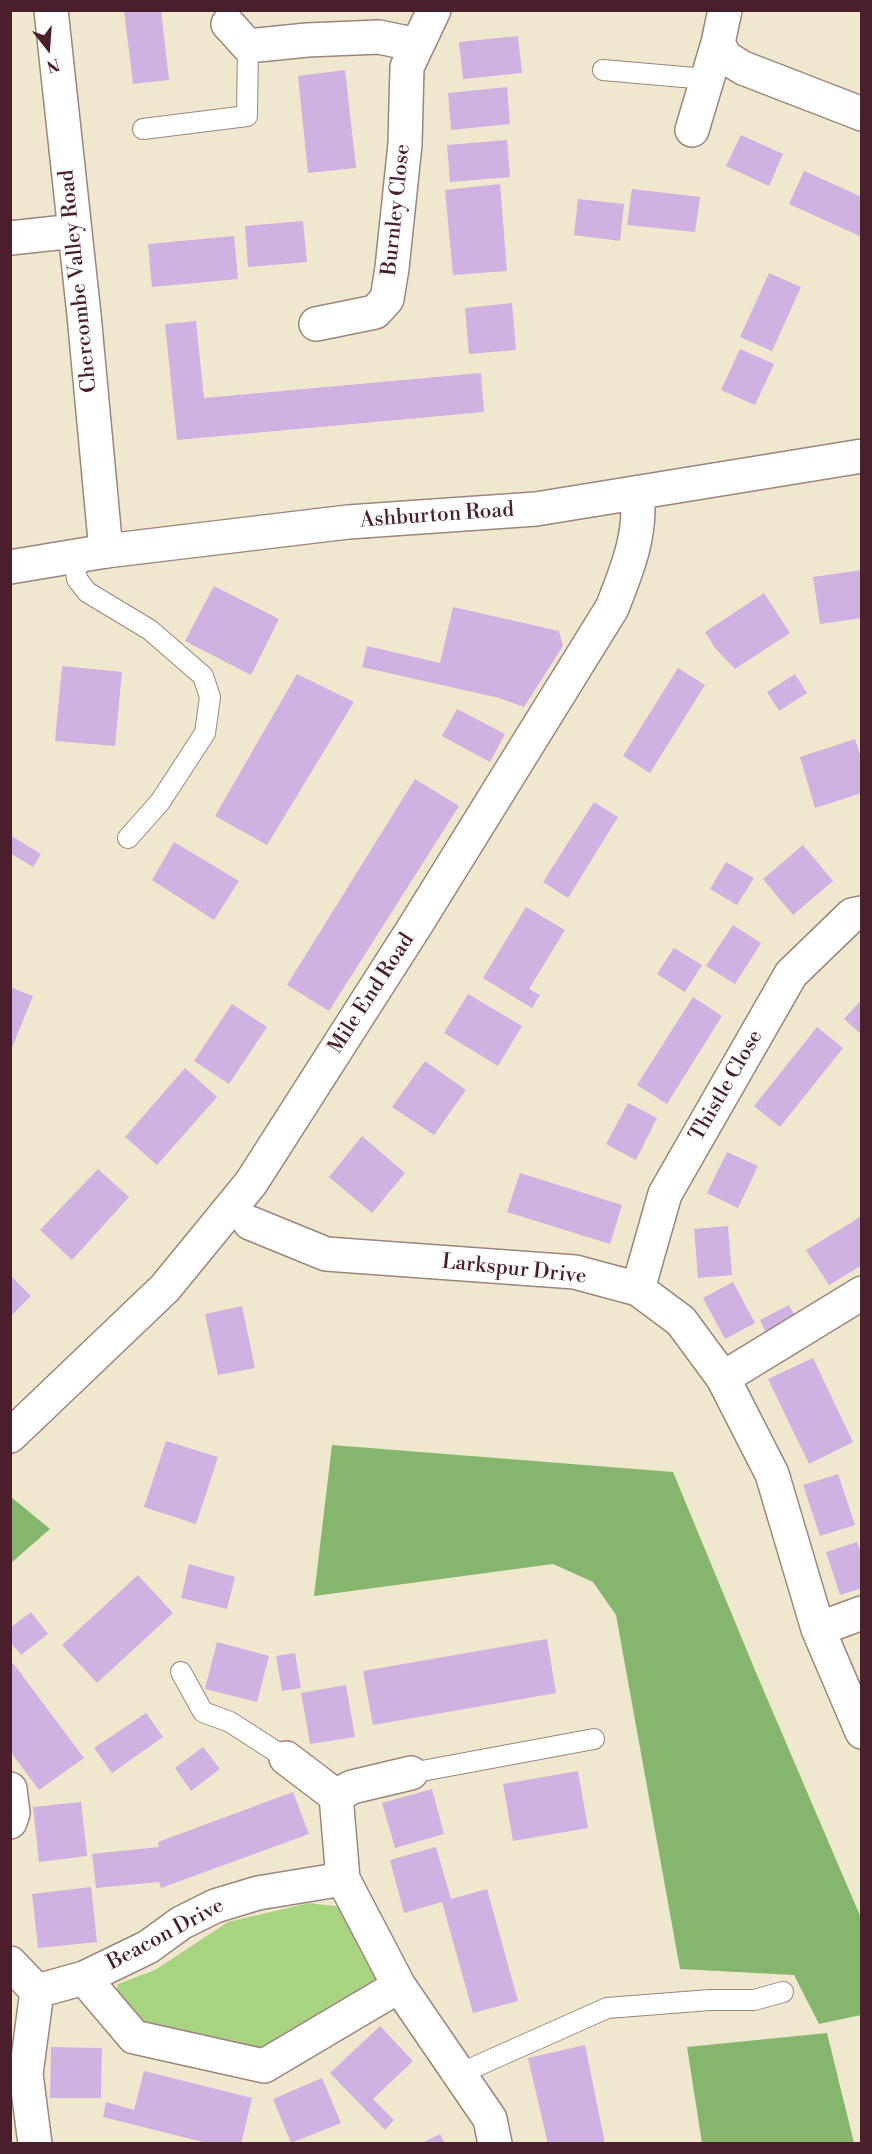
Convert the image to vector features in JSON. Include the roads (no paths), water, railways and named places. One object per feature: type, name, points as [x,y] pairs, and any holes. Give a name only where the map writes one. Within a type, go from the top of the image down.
[{"type":"street","name":"Chercombe Valley Road","points":[[51,10],[106,551]]},
{"type":"street","name":"Burnley Close","points":[[316,324],[375,312],[387,299],[405,144],[407,67],[434,10]]},
{"type":"street","points":[[692,130],[718,43],[725,10]]},
{"type":"street","points":[[238,35],[307,40],[379,37],[417,45]]},
{"type":"street","points":[[718,43],[725,57],[742,68],[861,114]]},
{"type":"street","points":[[10,238],[75,231]]},
{"type":"street","name":"Ashburton Road","points":[[10,567],[106,551],[348,522],[536,509],[861,456]]},
{"type":"street","name":"Mile End Road","points":[[10,1436],[165,1288],[251,1183],[612,608],[631,562],[639,513],[637,493]]},
{"type":"street","name":"Thistle Close","points":[[638,1289],[665,1194],[791,974],[852,915],[861,913]]},
{"type":"street","name":"Larkspur Drive","points":[[249,1223],[326,1254],[575,1272],[638,1289],[681,1321],[723,1378],[772,1474],[818,1629],[861,1732]]},
{"type":"street","points":[[723,1378],[861,1293]]},
{"type":"street","points":[[818,1629],[861,1613]]},
{"type":"street","points":[[286,1758],[336,1796],[343,1879],[399,1986],[490,2119],[495,2144]]},
{"type":"street","points":[[336,1796],[352,1787],[411,1773]]},
{"type":"street","points":[[10,1789],[13,1813],[10,1822]]},
{"type":"street","name":"Beacon Drive","points":[[38,1991],[84,1978],[148,1947],[181,1923],[215,1906],[258,1893],[343,1879]]},
{"type":"street","points":[[10,1963],[38,1991],[26,2074],[35,2144]]},
{"type":"street","name":"Beacon Drive","points":[[84,1978],[134,2037],[264,2066],[399,1986]]},
{"type":"lane","points":[[143,129],[247,116],[238,35]]},
{"type":"lane","points":[[603,70],[706,80]]},
{"type":"lane","points":[[74,556],[77,579],[87,592],[150,630],[203,676],[210,697],[205,733],[160,802],[128,838]]},
{"type":"lane","points":[[181,1672],[203,1712],[230,1722],[286,1758]]},
{"type":"lane","points":[[411,1773],[594,1739]]},
{"type":"lane","points":[[459,2074],[607,2008],[710,2000],[753,2000],[783,1992]]}]
